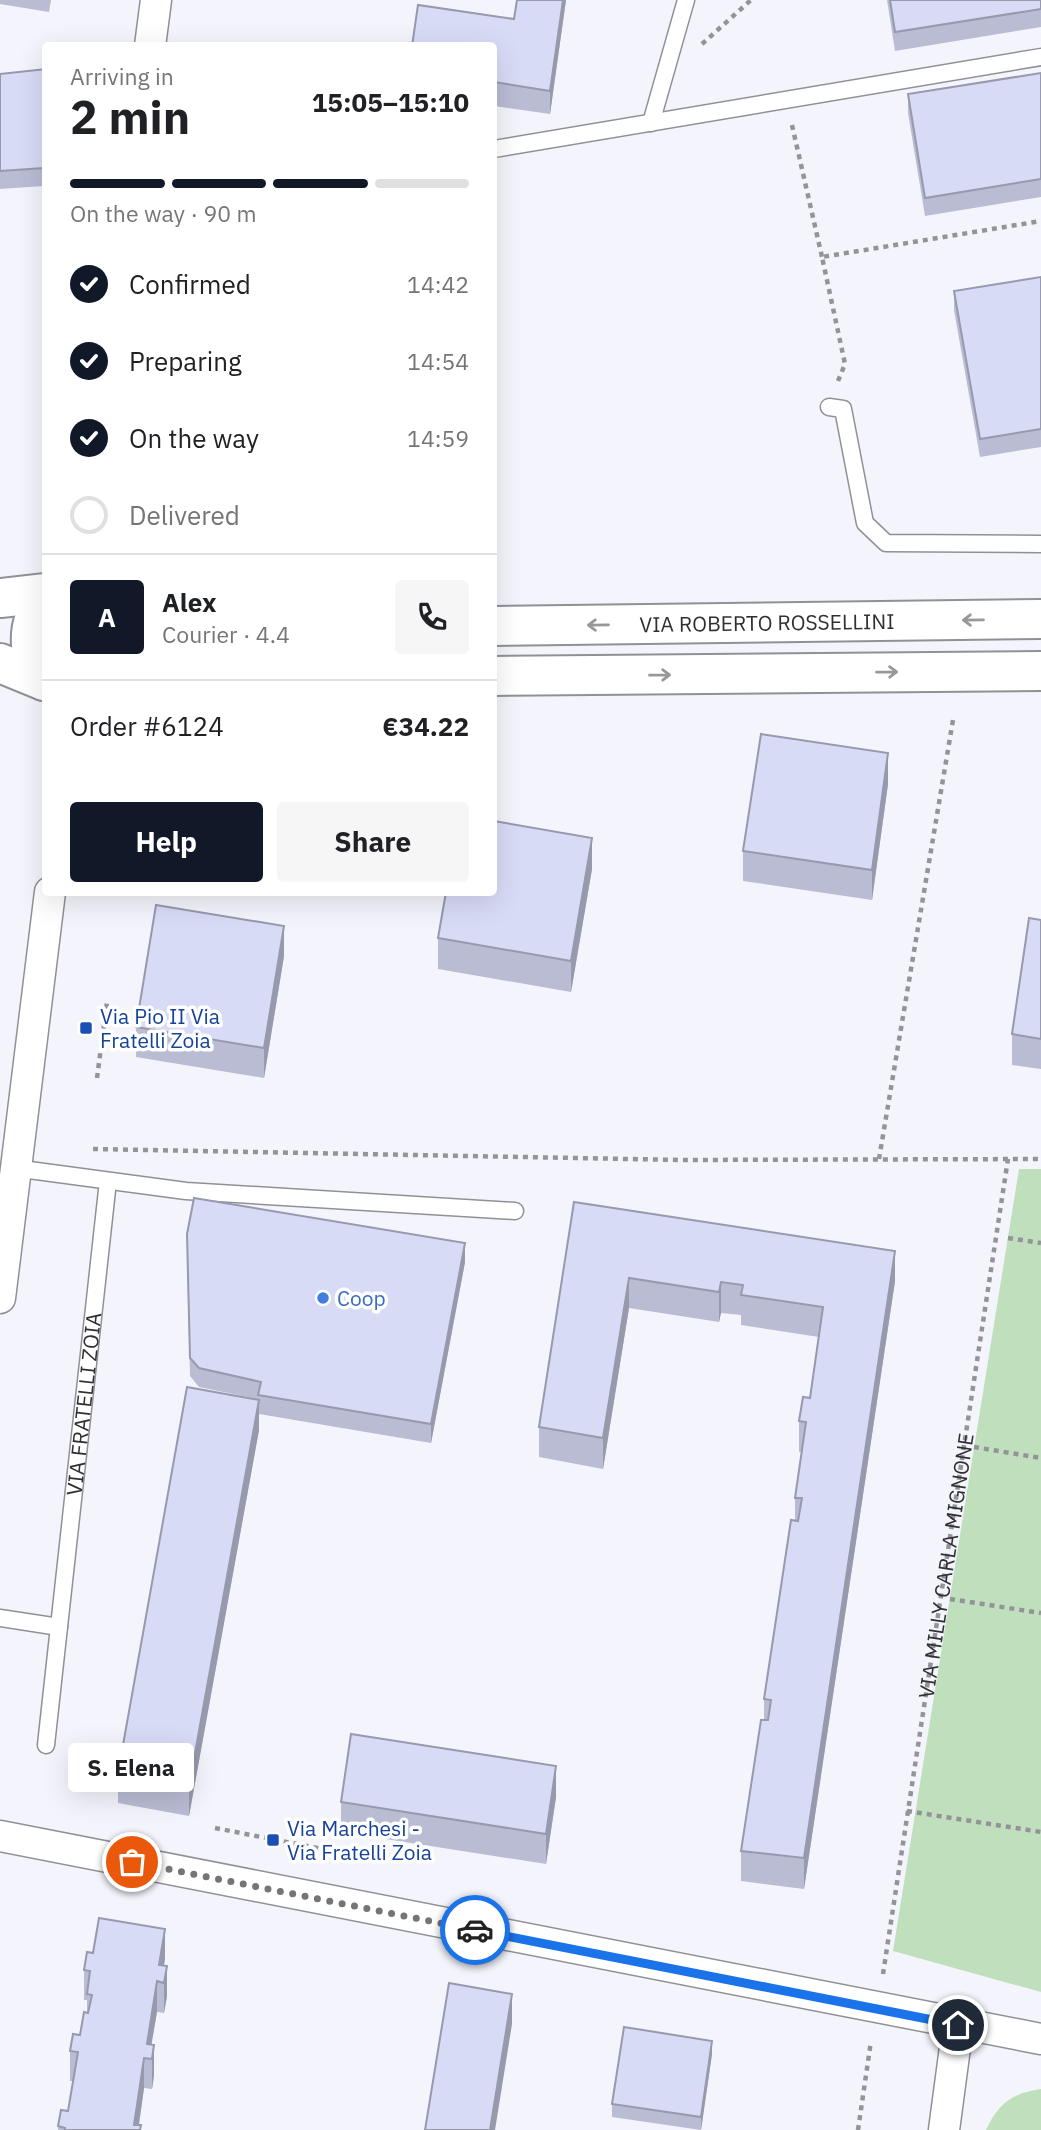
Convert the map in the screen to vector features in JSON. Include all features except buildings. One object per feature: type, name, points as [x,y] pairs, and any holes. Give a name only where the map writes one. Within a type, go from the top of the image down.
[{"type":"street","points":[[151,42],[156,0]]},
{"type":"street","points":[[0,598],[42,593]]},
{"type":"street","points":[[42,606],[33,622],[30,638],[31,654],[42,676]]},
{"type":"street","name":"VIA ROBERTO ROSSELLINI","points":[[497,626],[1041,619]]},
{"type":"street","points":[[0,663],[42,681]]},
{"type":"street","points":[[497,676],[1041,671]]},
{"type":"street","points":[[0,1298],[49,896]]},
{"type":"street","points":[[0,1836],[958,2025],[1041,2039]]},
{"type":"street","points":[[944,2130],[958,2025]]},
{"type":"lane","points":[[651,123],[686,0]]},
{"type":"lane","points":[[497,149],[1041,57]]},
{"type":"lane","points":[[828,407],[843,409],[865,523],[886,543],[1041,544]]},
{"type":"lane","points":[[14,1168],[187,1191],[515,1211]]},
{"type":"lane","name":"VIA FRATELLI ZOIA","points":[[46,1745],[108,1181]]},
{"type":"lane","points":[[0,1618],[59,1627]]},
{"type":"path","points":[[665,76],[751,0]]},
{"type":"path","points":[[786,100],[845,364],[828,407]]},
{"type":"path","points":[[822,257],[1041,221]]},
{"type":"path","points":[[879,1158],[953,720]]},
{"type":"path","points":[[97,1079],[107,1002]]},
{"type":"path","points":[[84,1149],[682,1160],[1041,1159]]},
{"type":"path","name":"VIA MILLY CARLA MIGNONE","points":[[883,1974],[1008,1158]]},
{"type":"path","points":[[1008,1238],[1041,1243]]},
{"type":"path","points":[[974,1447],[1041,1458]]},
{"type":"path","points":[[950,1599],[1041,1613]]},
{"type":"path","points":[[906,1811],[1041,1832]]},
{"type":"path","points":[[215,1828],[333,1851]]},
{"type":"path","points":[[858,2130],[870,2046]]},
{"type":"green space","points":[[1019,1169],[1041,1169],[1041,1992],[893,1951]]},
{"type":"green space","points":[[1041,2089],[1041,2130],[986,2130],[1007,2101],[1022,2093]]},
{"type":"way so far","points":[[132,1862],[475,1930]]},
{"type":"place","name":"Via Pio II Via Fratelli Zoia","points":[[86,1028]]},
{"type":"place","name":"Coop","points":[[323,1298]]},
{"type":"place","name":"Via Marchesi - Via Fratelli Zoia","points":[[273,1840]]},
{"type":"place","name":"S. Elena","points":[[132,1862]]},
{"type":"route","points":[[475,1930],[958,2025]]}]
